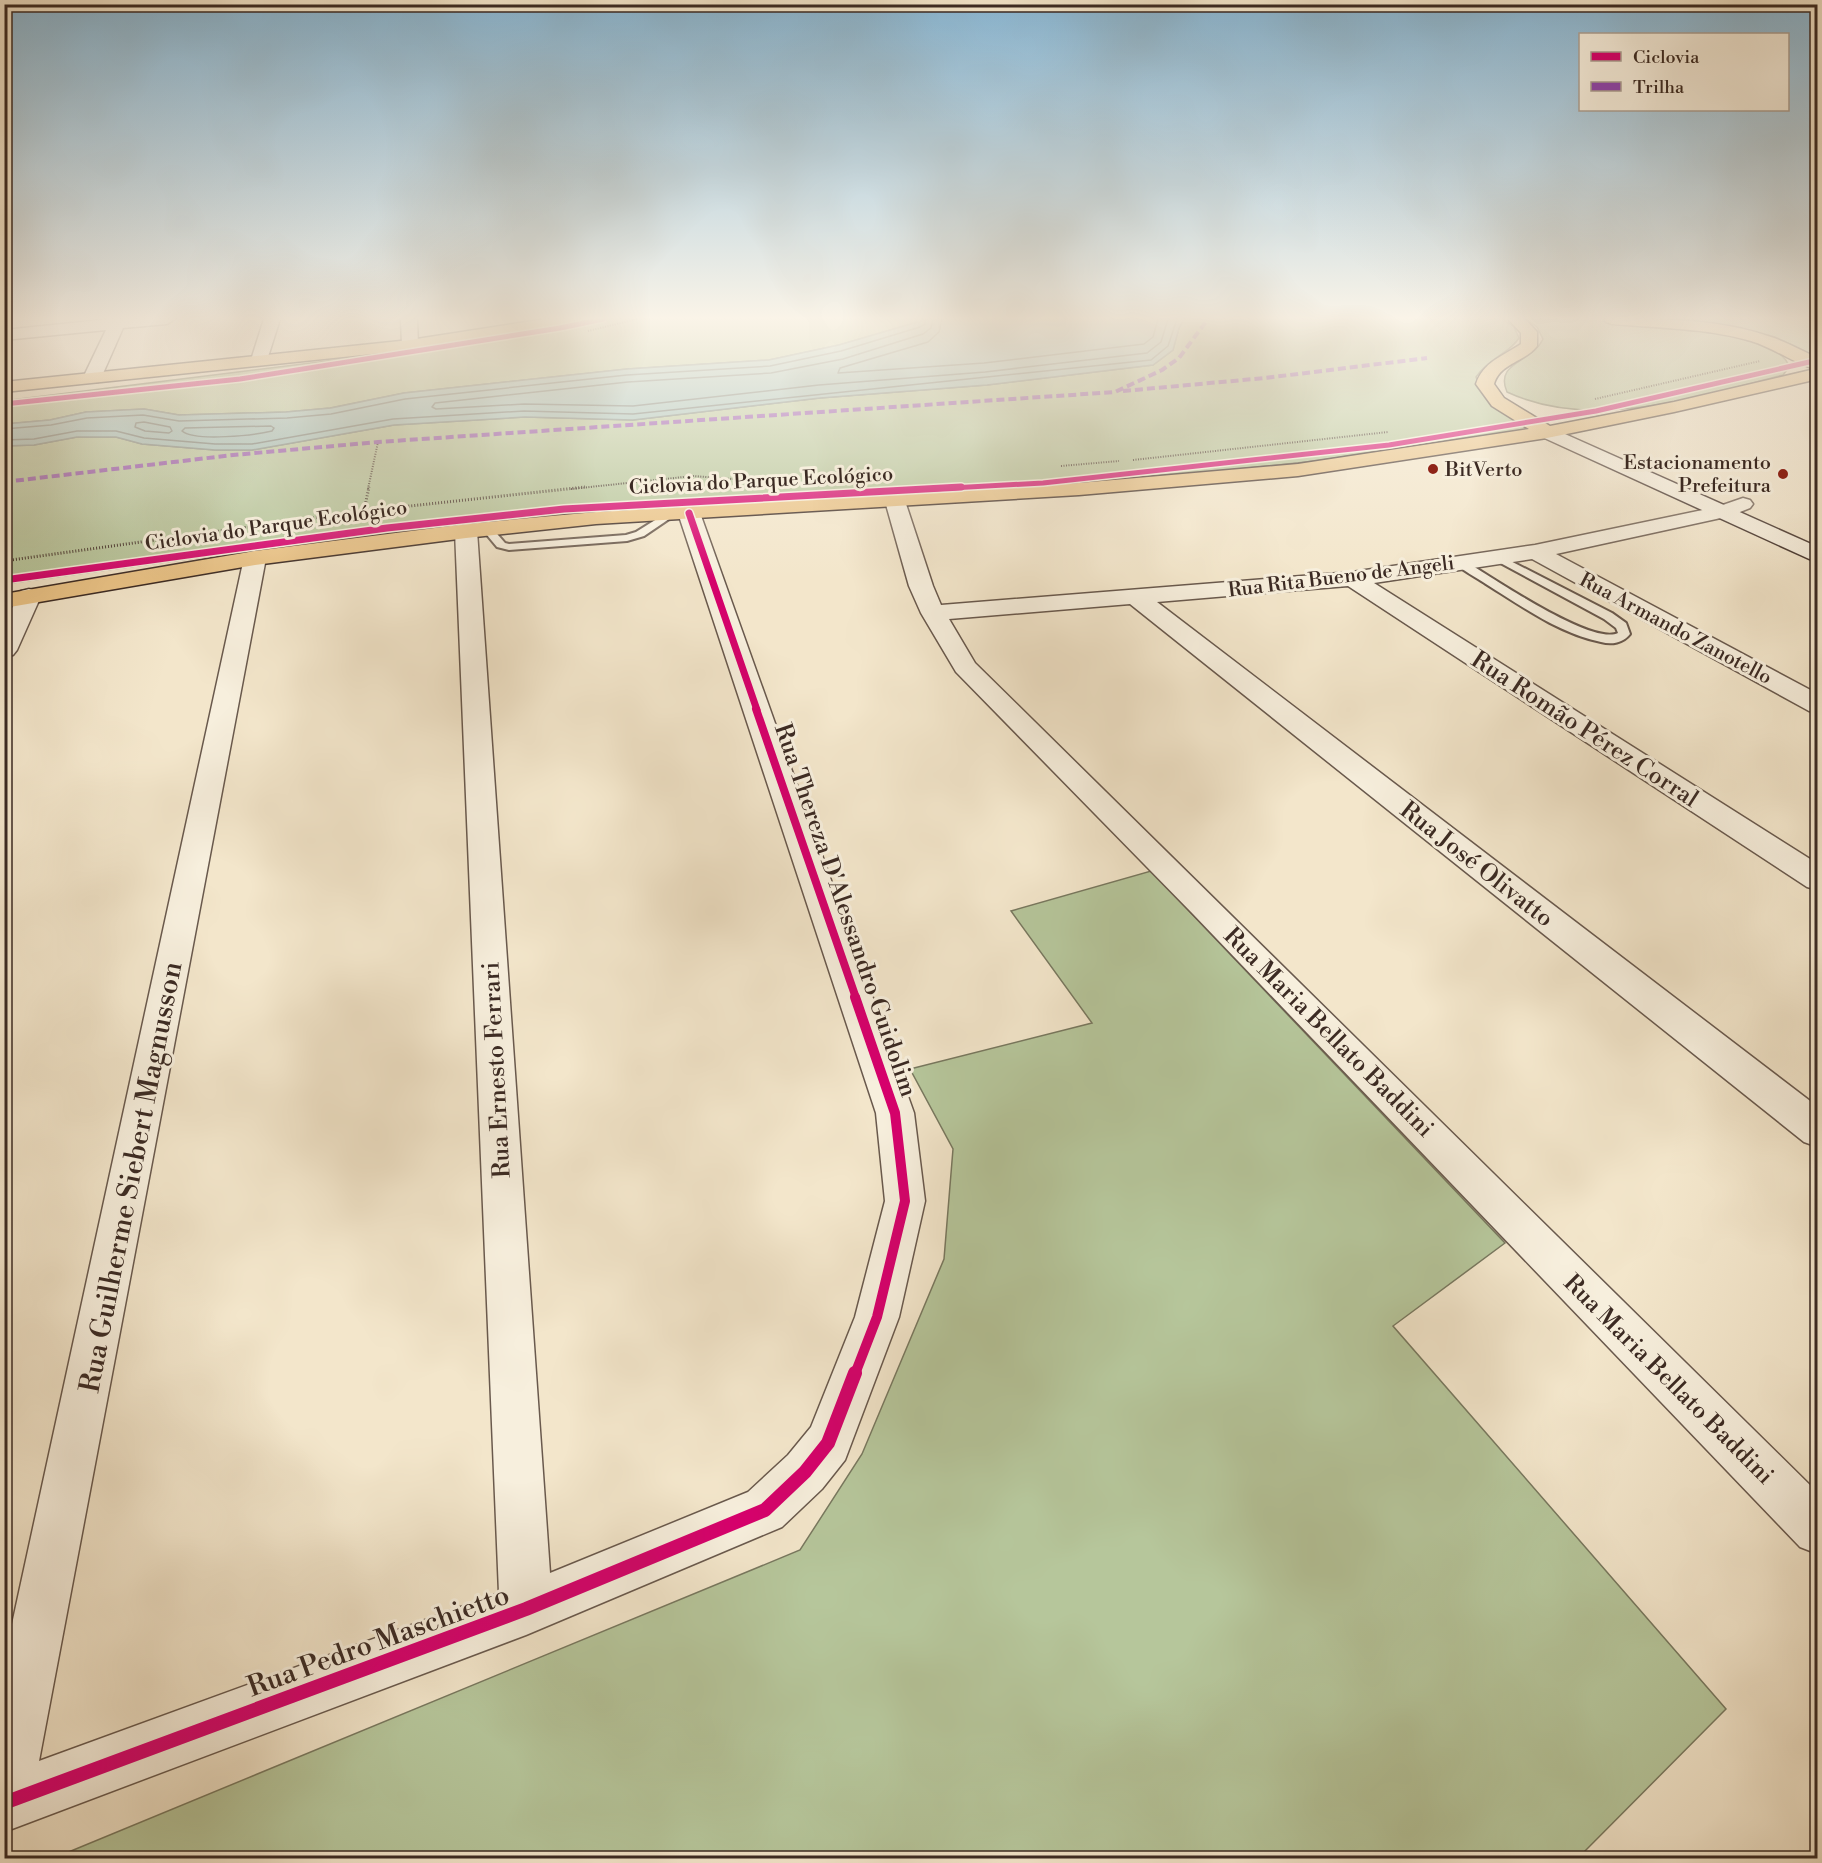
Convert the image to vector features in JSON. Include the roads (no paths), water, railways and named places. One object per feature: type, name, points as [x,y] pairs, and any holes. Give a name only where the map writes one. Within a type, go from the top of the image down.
[{"type":"main road","points":[[1506,406],[1547,432]]},
{"type":"main road","points":[[1532,406],[1572,421]]},
{"type":"main road","points":[[4,601],[255,558],[477,530],[596,518],[1079,489],[1298,470],[1547,432],[1572,421],[1616,418],[1661,406]]},
{"type":"main road","points":[[4,587],[102,573],[144,576]]},
{"type":"street","points":[[1572,421],[1818,556]]},
{"type":"street","points":[[1547,432],[1733,508],[1818,537]]},
{"type":"street","name":"Rua Maria Bellato Baddini","points":[[895,501],[921,586],[933,614],[965,667],[1818,1529]]},
{"type":"street","name":"Rua Rita Bueno de Angeli","points":[[933,614],[1352,579],[1535,552],[1733,508]]},
{"type":"street","name":"Rua Thereza D'Alessandro Guidolim","points":[[679,514],[895,1113],[905,1201],[877,1317],[828,1443],[805,1472],[765,1510]]},
{"type":"street","name":"Rua Ernesto Ferrari","points":[[477,530],[526,1609]]},
{"type":"street","name":"Rua Armando Zanotello","points":[[1535,552],[1818,705]]},
{"type":"street","name":"Rua Guilherme Siebert Magnusson","points":[[4,1796],[255,558]]},
{"type":"street","name":"Rua Romão Pérez Corral","points":[[1352,579],[1818,879]]},
{"type":"street","points":[[4,650],[29,596]]},
{"type":"street","name":"Rua José Olivatto","points":[[1137,598],[1818,1130]]},
{"type":"street","name":"Rua Pedro Maschietto","points":[[4,1803],[526,1609],[765,1510]]},
{"type":"lane","points":[[1461,563],[1581,633],[1604,639],[1617,639],[1624,634],[1622,626],[1608,616],[1497,557]]},
{"type":"water","points":[[341,406],[753,406],[633,420],[525,417],[394,425],[252,450],[215,450],[142,444],[116,437],[77,437],[34,445],[5,446],[5,424],[50,420],[86,412],[144,409],[179,415],[286,412]]},
{"type":"place","name":"BitVerto","points":[[1433,469]]},
{"type":"place","name":"Estacionamento Prefeitura","points":[[1783,474]]}]
